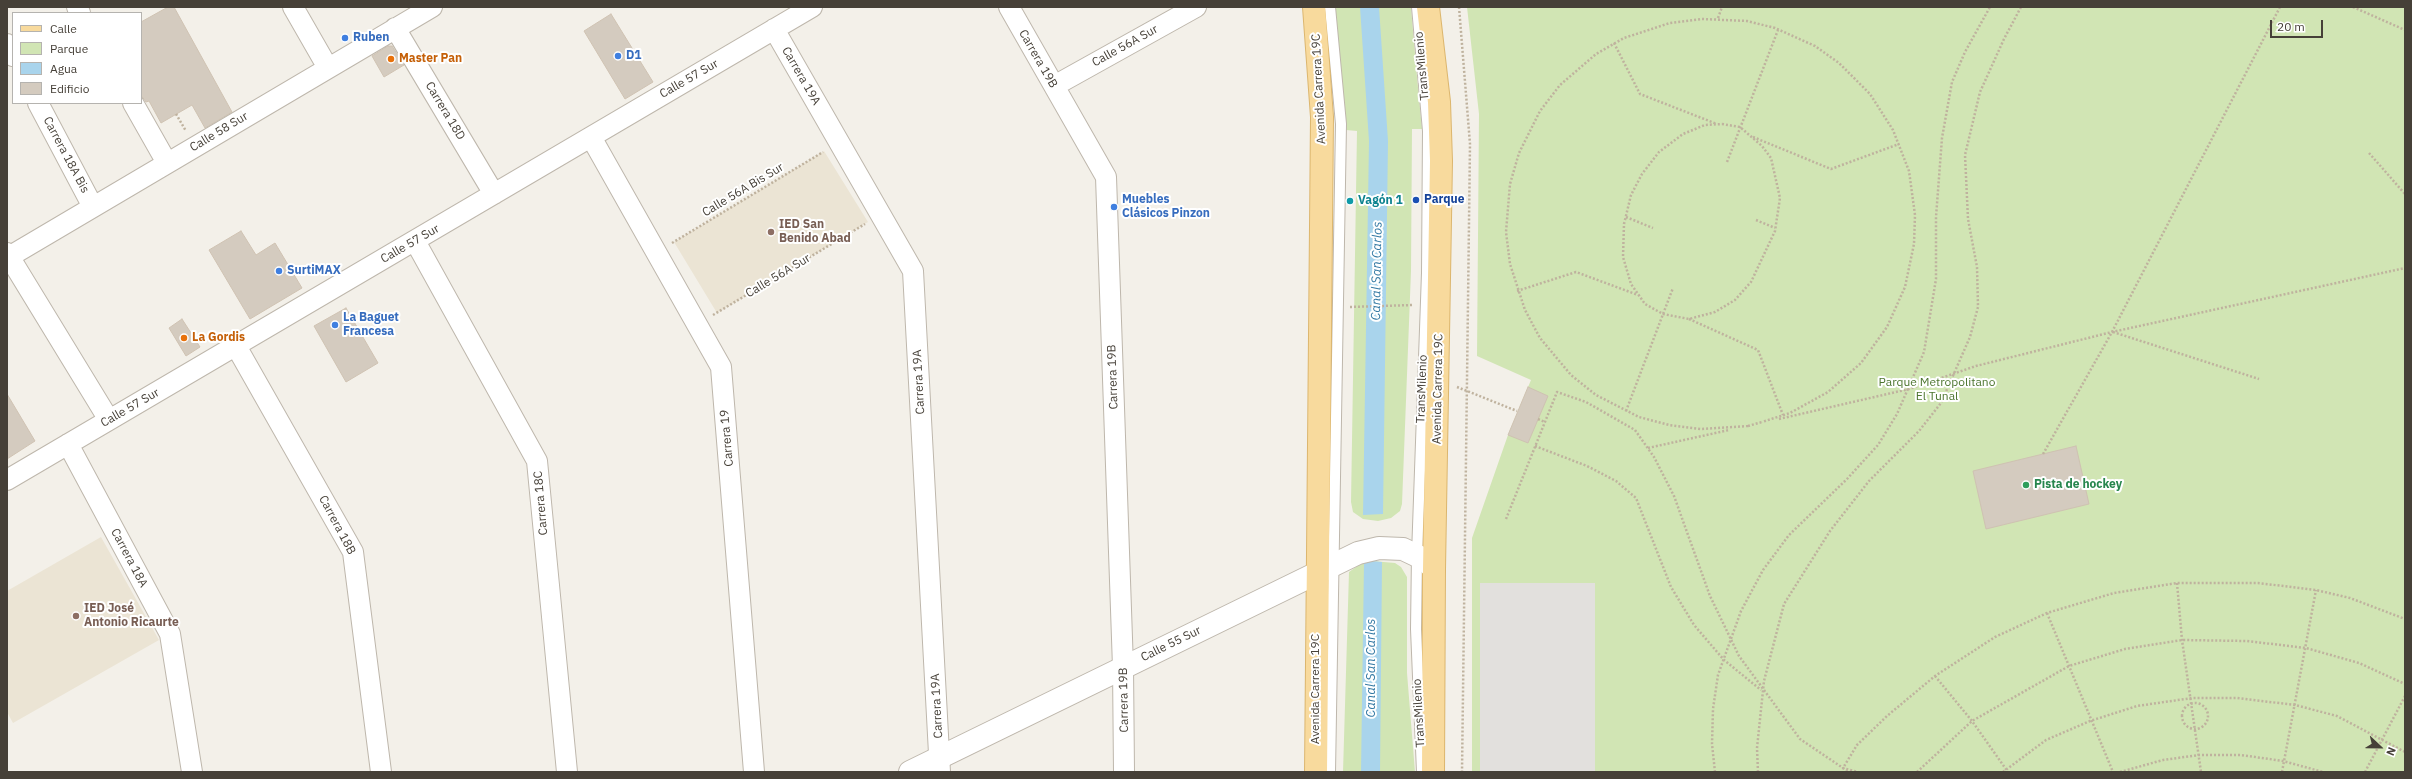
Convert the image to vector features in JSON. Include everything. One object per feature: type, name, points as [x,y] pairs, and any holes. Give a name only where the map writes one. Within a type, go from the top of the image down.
[{"type":"main road","name":"Avenida Carrera 19C","points":[[1314,7],[1322,117],[1325,568],[1316,772]]},
{"type":"main road","name":"Avenida Carrera 19C","points":[[1428,7],[1441,131],[1434,569],[1433,772]]},
{"type":"street","points":[[293,7],[328,68]]},
{"type":"street","name":"Calle 58 Sur","points":[[8,256],[432,7]]},
{"type":"street","name":"Calle 57 Sur","points":[[7,480],[812,7]]},
{"type":"street","name":"Carrera 19B","points":[[1009,7],[1106,177],[1123,667],[1124,772]]},
{"type":"street","name":"Calle 56A Sur","points":[[1054,86],[1196,7]]},
{"type":"street","name":"Carrera 18D","points":[[395,28],[494,194]]},
{"type":"street","name":"Carrera 19A","points":[[774,29],[913,271],[937,767]]},
{"type":"street","points":[[7,44],[12,54]]},
{"type":"street","name":"Carrera 18A Bis","points":[[39,104],[93,207]]},
{"type":"street","points":[[133,104],[168,163]]},
{"type":"street","name":"Carrera 19","points":[[591,137],[721,367],[754,772]]},
{"type":"street","name":"Carrera 18C","points":[[415,241],[537,462],[567,772]]},
{"type":"street","points":[[8,256],[109,420]]},
{"type":"street","name":"Carrera 18B","points":[[236,346],[354,552],[381,772]]},
{"type":"street","name":"Carrera 18A","points":[[68,444],[170,634],[192,772]]},
{"type":"street","name":"Calle 55 Sur","points":[[910,772],[937,767],[1123,667],[1358,552],[1379,548],[1403,549],[1416,555],[1434,569]]},
{"type":"lane","points":[[1330,7],[1341,124],[1325,568],[1330,772]]},
{"type":"lane","name":"TransMilenio","points":[[1417,7],[1428,131],[1427,273],[1416,555],[1417,651],[1422,772]]},
{"type":"path","points":[[1459,7],[1470,144],[1467,391],[1462,612],[1462,772]]},
{"type":"path","points":[[1718,18],[1722,7]]},
{"type":"path","points":[[1715,772],[1712,744],[1713,709],[1724,660],[1741,611],[1763,570],[1789,535],[1847,479],[1878,445],[1898,414],[1924,352],[1936,280],[1936,217],[1942,138],[1952,82],[1965,52],[1990,7]]},
{"type":"path","points":[[1758,772],[1757,748],[1763,691],[1784,604],[1830,530],[1869,481],[1919,431],[1941,403],[1957,372],[1970,337],[1978,307],[1977,267],[1968,219],[1965,155],[1980,92],[2004,39],[2021,7]]},
{"type":"path","points":[[2043,454],[2112,332],[2280,7]]},
{"type":"path","points":[[2353,7],[2405,30]]},
{"type":"path","points":[[1648,448],[1748,426],[1783,416],[1828,392],[1850,373],[1879,340],[1900,301],[1912,259],[1915,222],[1912,186],[1899,144],[1878,106],[1850,72],[1815,46],[1778,30],[1747,21],[1718,18],[1686,20],[1662,24],[1614,43],[1584,63],[1560,85],[1532,124],[1519,154],[1510,184],[1506,224],[1507,248],[1517,291],[1532,325],[1560,363],[1596,395],[1626,411],[1654,422],[1685,428],[1717,429],[1748,426]]},
{"type":"path","points":[[1727,162],[1778,30]]},
{"type":"path","points":[[1614,43],[1640,94],[1718,124]]},
{"type":"path","points":[[1689,319],[1715,312],[1735,300],[1751,282],[1765,257],[1775,228],[1780,198],[1776,172],[1771,158],[1762,146],[1740,127],[1718,124],[1705,125],[1683,134],[1659,152],[1642,174],[1631,195],[1626,217],[1623,257],[1630,284],[1645,304],[1663,314],[1689,319],[1758,350],[1783,416]]},
{"type":"path","points":[[1750,135],[1831,169],[1899,144]]},
{"type":"path","name":"Calle 56A Bis Sur","points":[[656,252],[839,142]]},
{"type":"path","points":[[2369,153],[2405,194]]},
{"type":"path","name":"Calle 56A Sur","points":[[697,324],[881,215]]},
{"type":"path","points":[[1626,217],[1653,228]]},
{"type":"path","points":[[1756,220],[1775,228]]},
{"type":"path","points":[[1762,422],[1909,389],[1957,372],[2112,332],[2405,268]]},
{"type":"path","points":[[1517,291],[1576,272],[1639,295]]},
{"type":"path","points":[[1626,411],[1673,288]]},
{"type":"path","points":[[1349,307],[1414,305]]},
{"type":"path","points":[[2112,332],[2259,380]]},
{"type":"path","points":[[1438,380],[1518,411]]},
{"type":"path","points":[[1506,519],[1557,392],[1586,402],[1635,430],[1648,448],[1674,496],[1710,596],[1739,656],[1763,691],[1800,739],[1847,772]]},
{"type":"path","points":[[1538,419],[1545,422]]},
{"type":"path","points":[[1535,446],[1587,466],[1616,481],[1636,498],[1671,587],[1694,625],[1724,660],[1763,691]]},
{"type":"path","points":[[1843,768],[1857,745],[1887,716],[1935,676],[1995,637],[2047,613],[2114,593],[2177,583],[2258,583],[2316,590],[2350,598],[2405,619]]},
{"type":"path","points":[[2177,583],[2182,640],[2193,704],[2201,772]]},
{"type":"path","points":[[2282,772],[2316,590]]},
{"type":"path","points":[[2047,613],[2090,721],[2113,772]]},
{"type":"path","points":[[1917,772],[1972,721],[2069,666],[2125,649],[2182,640],[2247,641],[2306,648],[2359,663],[2405,684]]},
{"type":"path","points":[[1935,676],[1972,721],[2007,771]]},
{"type":"path","points":[[2365,772],[2405,696]]},
{"type":"path","points":[[2003,772],[2007,771],[2046,740],[2090,721],[2137,706],[2192,698],[2237,698],[2295,705],[2337,716],[2382,738],[2405,752]]},
{"type":"path","points":[[2193,704],[2203,706],[2207,714],[2204,726],[2196,729],[2188,728],[2182,717],[2184,709],[2193,704]]},
{"type":"path","points":[[2120,772],[2163,760],[2199,755],[2241,755],[2283,761],[2323,772]]},
{"type":"path","points":[[1843,768],[1858,772]]},
{"type":"shaded area","name":"IED San Benido Abad","points":[[824,151],[868,222],[717,313],[674,242]]},
{"type":"shaded area","name":"IED José Antonio Ricaurte","points":[[101,537],[159,640],[13,723],[7,712],[7,591]]},
{"type":"shaded area","points":[[1480,583],[1595,583],[1595,772],[1480,772]]},
{"type":"green space","points":[[1334,7],[1411,7],[1422,129],[1412,129],[1411,271],[1402,504],[1400,511],[1391,518],[1378,521],[1363,519],[1353,512],[1351,502],[1357,131],[1346,130]]},
{"type":"green space","name":"Parque Metropolitano El Tunal","points":[[1467,7],[2405,7],[2405,772],[1472,772],[1472,538],[1508,435],[1531,380],[1477,356],[1479,114]]},
{"type":"green space","points":[[1372,561],[1395,563],[1401,567],[1407,577],[1407,673],[1415,772],[1343,772],[1349,572],[1363,562]]},
{"type":"water","name":"Canal San Carlos","points":[[1360,7],[1379,7],[1388,141],[1383,514],[1363,515],[1369,141]]},
{"type":"water","name":"Canal San Carlos","points":[[1364,562],[1382,562],[1380,772],[1361,772]]},
{"type":"building","points":[[168,7],[174,7],[232,112],[205,128],[192,105],[161,123],[149,101],[146,102],[142,96],[142,21]]},
{"type":"building","name":"D1","points":[[611,14],[653,82],[625,99],[584,31]]},
{"type":"building","name":"Master Pan","points":[[388,46],[392,46],[404,65],[384,77],[372,56]]},
{"type":"building","points":[[241,231],[256,255],[275,243],[302,288],[250,319],[209,250]]},
{"type":"building","points":[[346,308],[378,363],[346,382],[314,326]]},
{"type":"building","name":"La Gordis","points":[[182,319],[200,347],[186,356],[169,328]]},
{"type":"building","points":[[1528,387],[1548,396],[1528,443],[1508,435]]},
{"type":"building","points":[[7,394],[35,441],[7,459]]},
{"type":"building","points":[[2076,446],[2089,504],[1986,529],[1973,471]]},
{"type":"place","name":"Ruben","points":[[345,38]]},
{"type":"place","name":"D1","points":[[618,56]]},
{"type":"place","name":"Master Pan","points":[[391,59]]},
{"type":"place","name":"Parque","points":[[1416,200]]},
{"type":"place","name":"Vagón 1","points":[[1350,201]]},
{"type":"place","name":"Muebles Clásicos Pinzon","points":[[1114,207]]},
{"type":"place","name":"IED San Benido Abad","points":[[771,232]]},
{"type":"place","name":"SurtiMAX","points":[[279,271]]},
{"type":"place","name":"La Baguet Francesa","points":[[335,325]]},
{"type":"place","name":"La Gordis","points":[[184,338]]},
{"type":"place","name":"Pista de hockey","points":[[2026,485]]},
{"type":"place","name":"IED José Antonio Ricaurte","points":[[76,616]]}]
